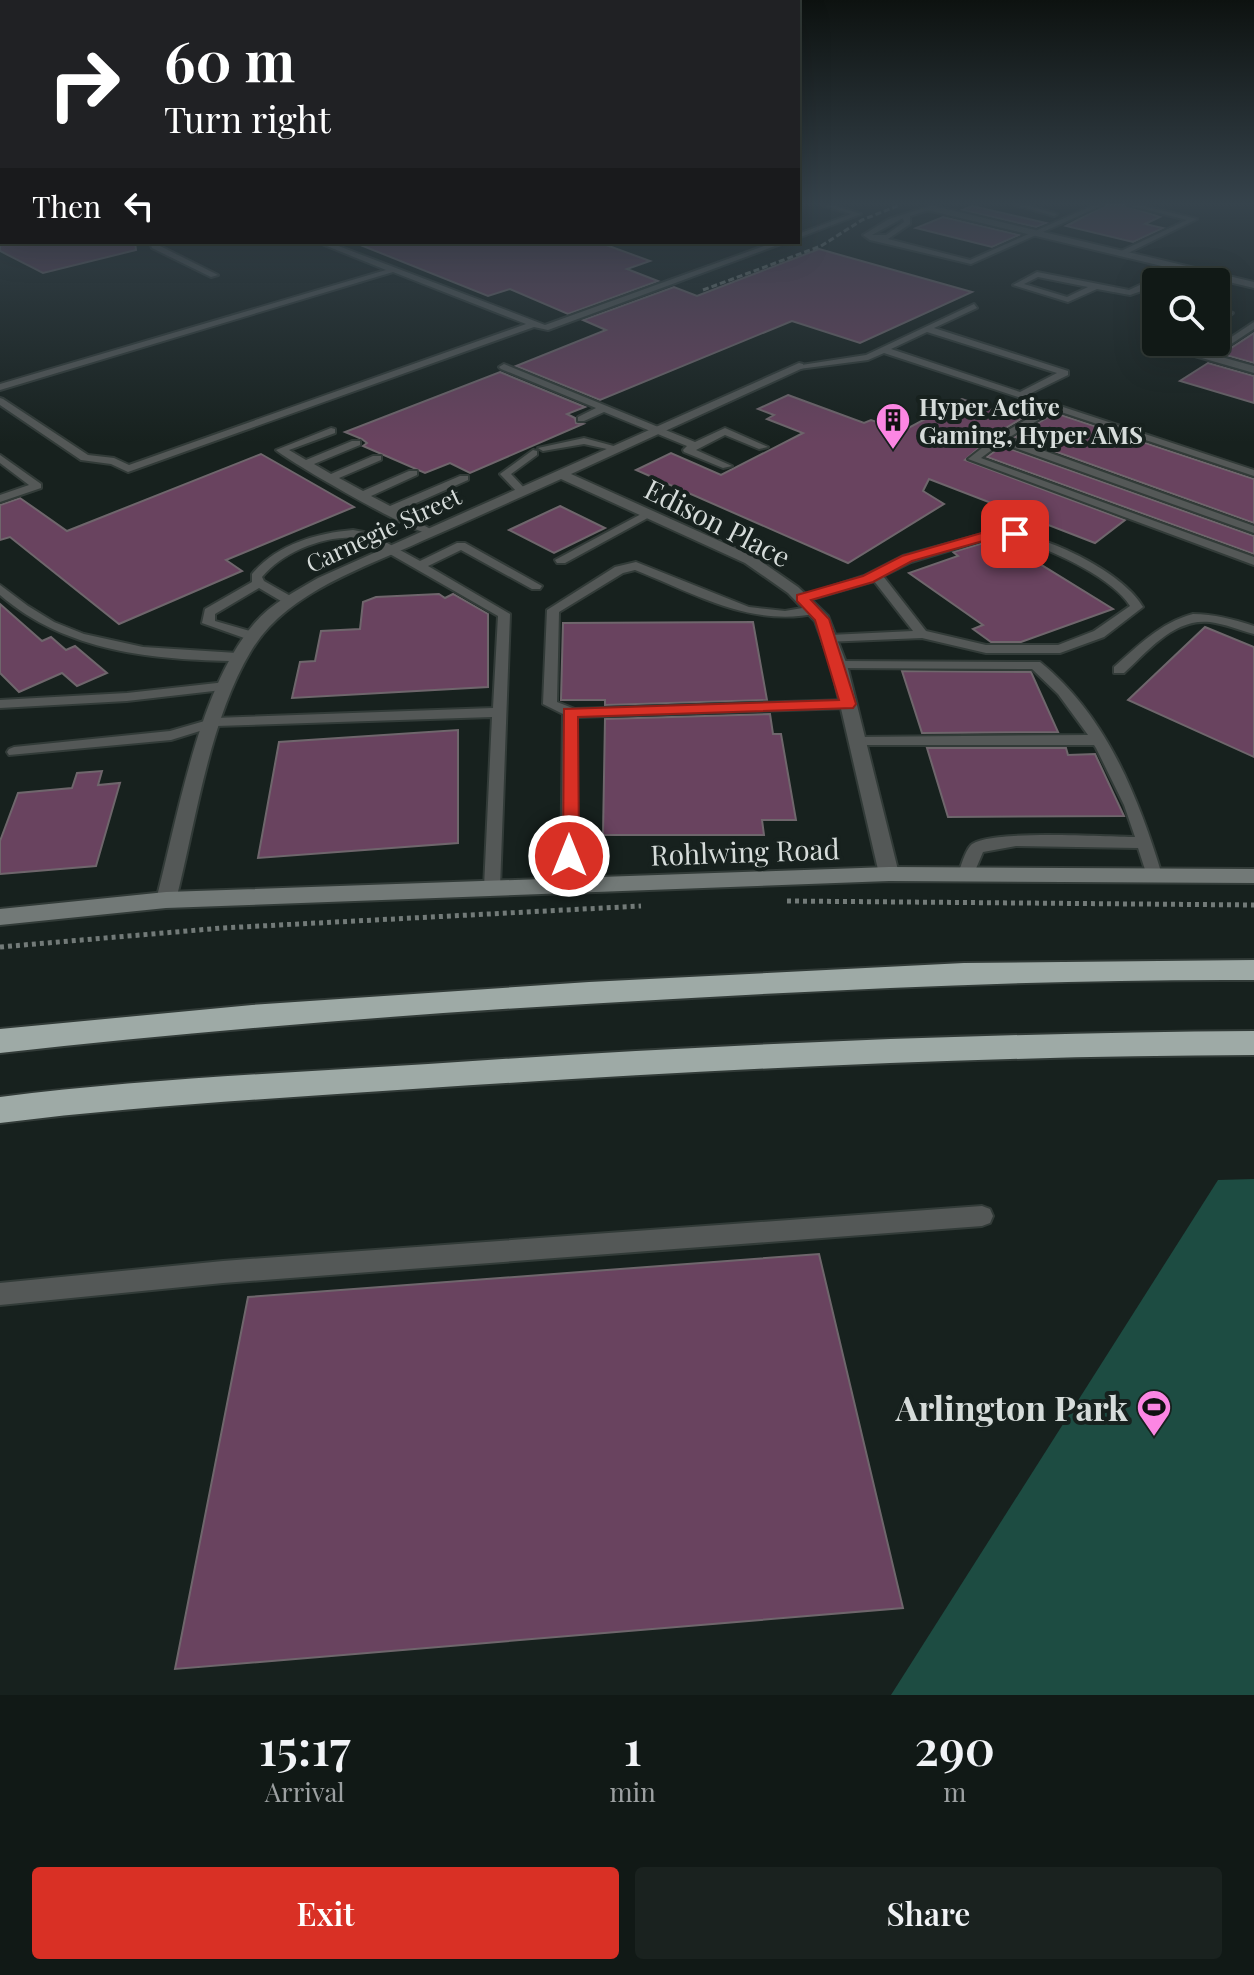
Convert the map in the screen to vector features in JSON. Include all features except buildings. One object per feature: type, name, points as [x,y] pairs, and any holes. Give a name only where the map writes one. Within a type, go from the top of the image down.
[{"type":"highway","points":[[0,1041],[165,1022],[456,1000],[938,973],[1254,970]]},
{"type":"highway","points":[[0,1110],[103,1098],[562,1067],[1067,1044],[1254,1043]]},
{"type":"main road","name":"Rohlwing Road","points":[[0,917],[166,900],[889,874],[1254,876]]},
{"type":"street","points":[[1207,356],[1254,370]]},
{"type":"street","name":"Carnegie Street","points":[[166,900],[215,722],[237,657],[252,636],[290,601],[323,581],[799,366]]},
{"type":"street","name":"Edison Place","points":[[559,473],[750,560],[808,604],[822,619],[839,665],[889,874]]},
{"type":"lane","points":[[0,387],[346,284]]},
{"type":"lane","points":[[430,284],[545,328],[668,284]]},
{"type":"lane","points":[[1019,284],[1060,300],[1068,300],[1094,287]]},
{"type":"lane","points":[[1081,284],[1130,293],[1142,288]]},
{"type":"lane","points":[[799,366],[861,359],[974,306]]},
{"type":"lane","points":[[0,401],[85,458],[114,461],[128,469],[533,324]]},
{"type":"lane","points":[[1230,341],[1254,325]]},
{"type":"lane","points":[[884,350],[1023,395],[1065,373],[927,329]]},
{"type":"lane","points":[[504,367],[695,446]]},
{"type":"lane","points":[[581,419],[604,408]]},
{"type":"lane","points":[[1254,473],[1059,408],[1000,439],[973,459],[1254,561]]},
{"type":"lane","points":[[331,431],[281,450],[430,533]]},
{"type":"lane","points":[[727,466],[688,450],[725,431],[763,447]]},
{"type":"lane","points":[[1000,439],[1254,530]]},
{"type":"lane","points":[[522,491],[505,474],[538,451],[584,441],[616,448]]},
{"type":"lane","points":[[305,464],[356,443]]},
{"type":"lane","points":[[0,458],[37,486],[0,499]]},
{"type":"lane","points":[[330,478],[377,458]]},
{"type":"lane","points":[[361,496],[413,473]]},
{"type":"lane","points":[[388,511],[464,478]]},
{"type":"lane","points":[[561,560],[649,514]]},
{"type":"lane","points":[[290,601],[259,583],[256,577],[267,564],[331,534],[357,532],[504,614],[497,712],[492,888]]},
{"type":"lane","points":[[830,639],[922,634],[986,649],[1060,649],[1099,634],[1137,607],[1133,593],[1112,579],[1015,534],[997,533],[907,559],[785,615],[747,610],[646,567],[619,570],[553,610],[550,704],[570,712],[848,704]]},
{"type":"lane","points":[[419,566],[461,545],[536,586]]},
{"type":"lane","points":[[876,575],[922,634]]},
{"type":"lane","points":[[252,636],[208,623],[209,612],[259,583]]},
{"type":"lane","points":[[0,589],[9,599],[60,628],[128,650],[170,657],[237,657]]},
{"type":"lane","points":[[1119,670],[1180,618],[1220,617],[1254,630]]},
{"type":"lane","points":[[839,665],[1035,665],[1054,678],[1096,740],[1131,804],[1154,875]]},
{"type":"lane","points":[[0,704],[127,697],[226,686]]},
{"type":"lane","points":[[14,752],[171,735],[215,722],[497,712]]},
{"type":"lane","points":[[569,885],[570,712]]},
{"type":"lane","points":[[857,742],[1096,740]]},
{"type":"lane","points":[[966,874],[977,848],[1016,840],[1144,843]]},
{"type":"lane","points":[[0,1294],[223,1272],[982,1216]]},
{"type":"path","points":[[785,901],[1254,905]]},
{"type":"path","points":[[0,947],[222,928],[644,906]]},
{"type":"green space","name":"Arlington Park","points":[[1254,1179],[1254,1695],[891,1695],[1218,1180]]},
{"type":"railway","points":[[703,290],[719,284]]},
{"type":"place","name":"Hyper Active Gaming, Hyper AMS","points":[[893,451]]},
{"type":"place","name":"Arlington Park","points":[[1154,1438]]},
{"type":"route","points":[[569,856],[570,712],[848,704],[839,665],[822,619],[802,598],[868,579],[907,559],[997,533],[1015,534]]}]
